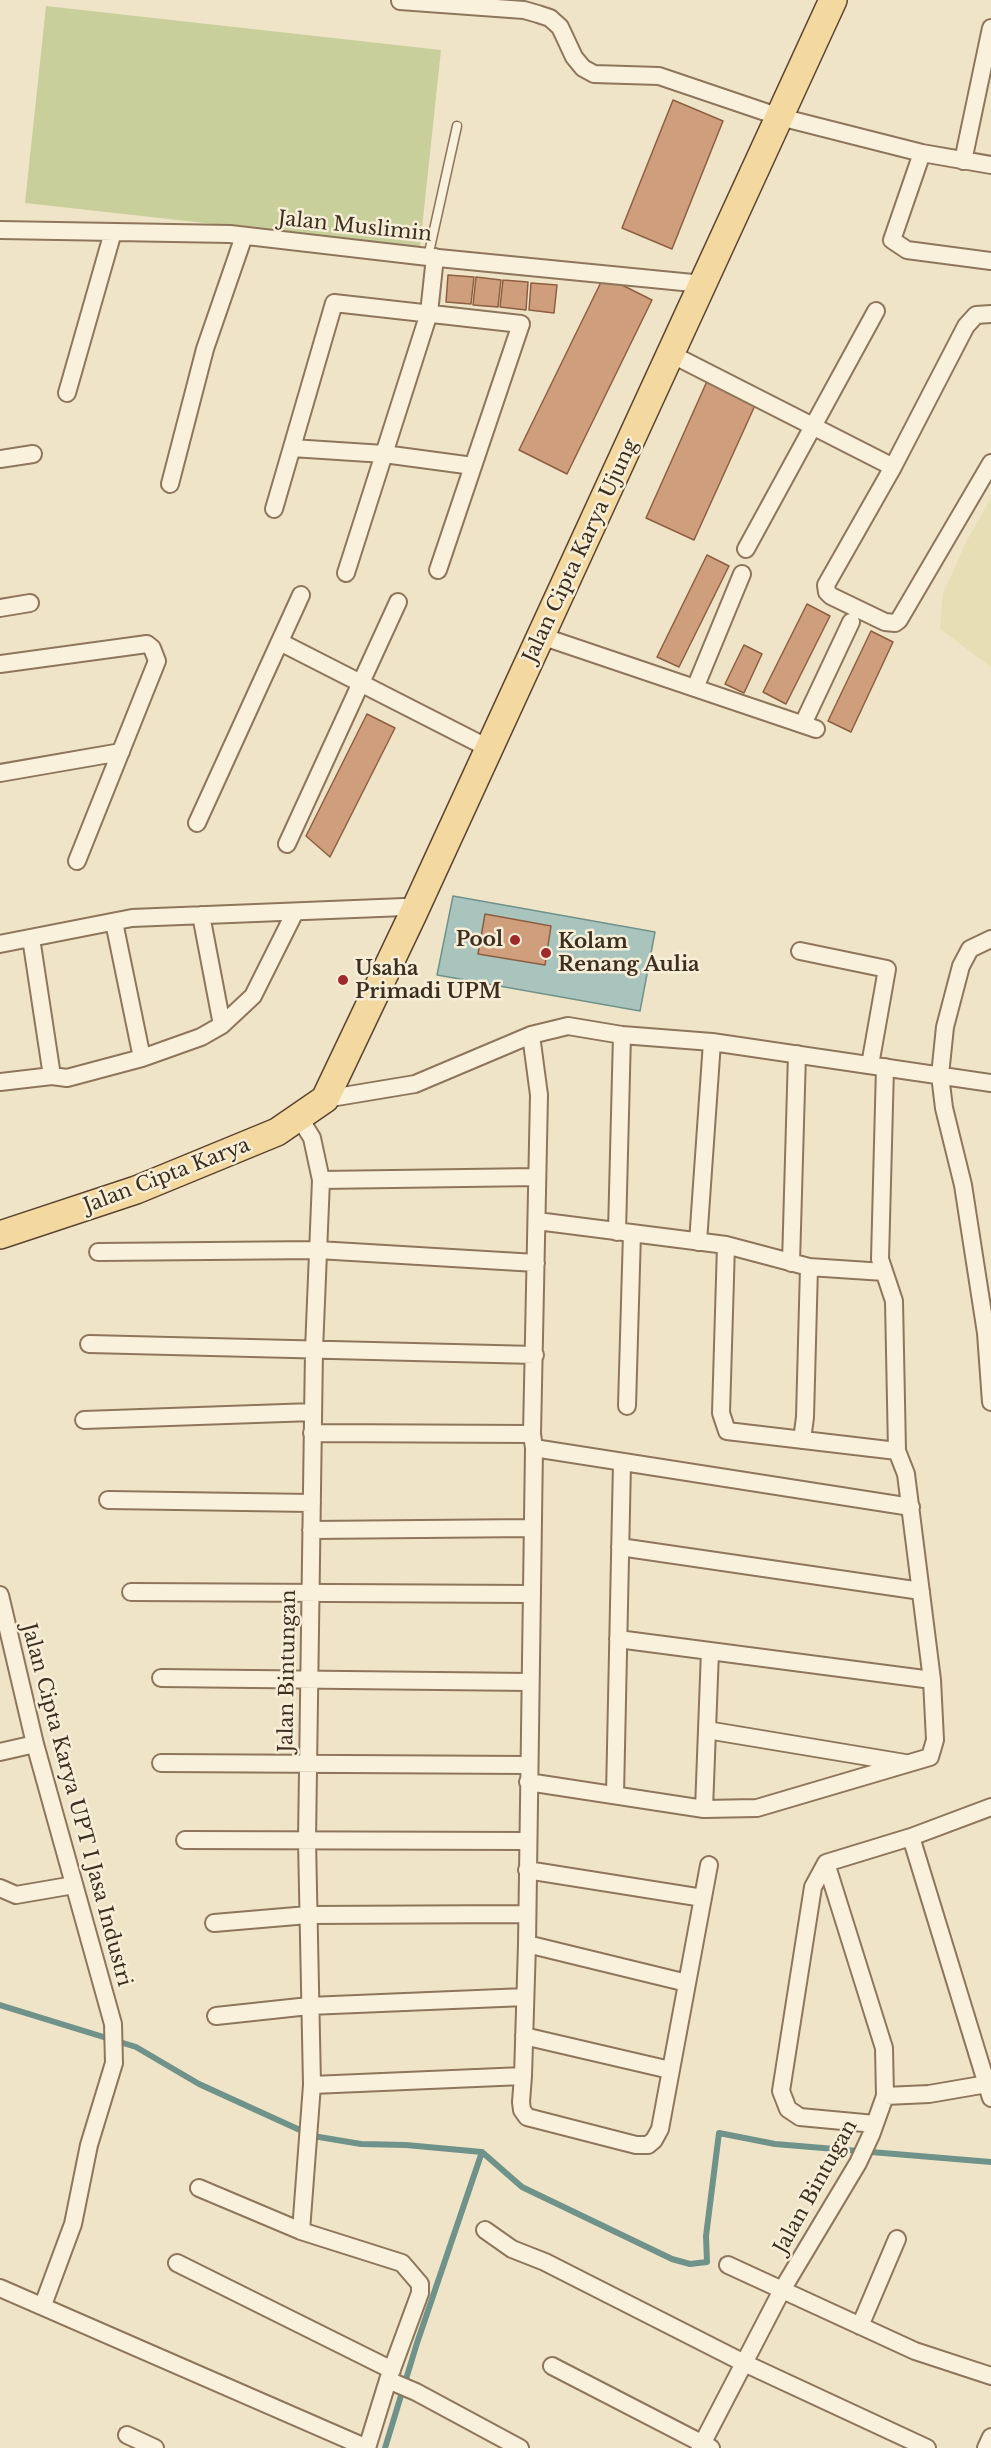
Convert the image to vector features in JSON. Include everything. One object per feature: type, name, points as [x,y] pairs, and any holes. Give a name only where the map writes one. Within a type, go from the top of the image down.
[{"type":"main road","name":"Jalan Cipta Karya Ujung","points":[[325,1099],[490,748],[833,0]]},
{"type":"main road","name":"Jalan Cipta Karya","points":[[0,1235],[143,1188],[277,1132],[325,1099]]},
{"type":"street","points":[[400,1],[524,10],[550,18],[560,27],[574,57],[583,68],[594,74],[659,76],[780,117],[921,153],[991,165]]},
{"type":"street","points":[[963,161],[991,28]]},
{"type":"street","points":[[921,153],[892,240],[907,250],[991,261]]},
{"type":"street","name":"Jalan Muslimin","points":[[0,230],[244,236],[704,284]]},
{"type":"street","points":[[67,393],[113,232]]},
{"type":"street","points":[[170,484],[205,349],[244,236]]},
{"type":"street","points":[[346,573],[429,313],[431,257]]},
{"type":"street","points":[[274,509],[334,303],[521,324],[438,570]]},
{"type":"street","points":[[746,549],[876,311]]},
{"type":"street","points":[[991,314],[976,315],[966,327],[893,467],[826,585],[831,596],[885,622],[895,623],[902,615],[991,463]]},
{"type":"street","points":[[671,354],[893,467]]},
{"type":"street","points":[[292,448],[384,454],[473,466]]},
{"type":"street","points":[[0,459],[33,454]]},
{"type":"street","points":[[695,688],[742,574]]},
{"type":"street","points":[[197,823],[301,595]]},
{"type":"street","points":[[287,844],[398,602]]},
{"type":"street","points":[[0,608],[30,603]]},
{"type":"street","points":[[541,636],[809,727],[851,622]]},
{"type":"street","points":[[280,642],[490,748]]},
{"type":"street","points":[[0,664],[136,645],[147,644],[152,648],[157,661],[77,861]]},
{"type":"street","points":[[0,773],[121,752]]},
{"type":"street","points":[[0,944],[132,918],[404,907]]},
{"type":"street","points":[[0,1082],[51,1076],[67,1078],[142,1058],[201,1037],[222,1025],[253,996],[295,912]]},
{"type":"street","points":[[201,915],[222,1025]]},
{"type":"street","points":[[114,922],[142,1058]]},
{"type":"street","points":[[31,938],[51,1076]]},
{"type":"street","points":[[991,939],[970,949],[961,966],[945,1027],[940,1075],[944,1108],[963,1185],[986,1334],[991,1402]]},
{"type":"street","points":[[161,1762],[308,1764],[528,1774],[615,1795],[704,1809],[757,1808],[930,1757],[935,1740],[932,1680],[906,1474],[897,1451],[894,1301],[880,1259],[877,1066],[887,969],[800,951]]},
{"type":"street","points":[[325,1099],[415,1084],[531,1035],[568,1026],[622,1035],[711,1042],[991,1083]]},
{"type":"street","points":[[531,1035],[539,1095],[531,1528],[527,1944],[524,2076],[521,2102],[522,2110],[527,2117],[642,2145],[648,2145],[654,2140],[660,2129],[709,1865]]},
{"type":"street","points":[[622,1035],[627,1406]]},
{"type":"street","points":[[698,1242],[711,1042]]},
{"type":"street","points":[[791,1263],[797,1054]]},
{"type":"street","name":"Jalan Bintungan","points":[[299,1117],[312,1138],[321,1180],[312,1433],[307,1840],[312,2085],[301,2230]]},
{"type":"street","points":[[321,1180],[537,1177]]},
{"type":"street","points":[[537,1221],[726,1245],[809,1267],[884,1272]]},
{"type":"street","points":[[726,1245],[721,1413],[726,1431],[897,1451]]},
{"type":"street","points":[[98,1252],[318,1250],[536,1263]]},
{"type":"street","points":[[802,1440],[805,1417],[809,1267]]},
{"type":"street","points":[[89,1344],[535,1355]]},
{"type":"street","points":[[84,1420],[313,1412]]},
{"type":"street","points":[[312,1433],[533,1441],[622,1463],[911,1507]]},
{"type":"street","points":[[615,1795],[622,1463]]},
{"type":"street","points":[[108,1500],[312,1503]]},
{"type":"street","points":[[311,1530],[531,1528]]},
{"type":"street","points":[[620,1547],[921,1590]]},
{"type":"street","points":[[130,1592],[531,1594]]},
{"type":"street","name":"Jalan Cipta Karya UPT I Jasa Industri","points":[[0,1595],[35,1744],[113,2024],[114,2063],[89,2145],[73,2224],[43,2305]]},
{"type":"street","points":[[618,1639],[932,1680]]},
{"type":"street","points":[[704,1809],[710,1651]]},
{"type":"street","points":[[161,1678],[530,1682]]},
{"type":"street","points":[[707,1730],[910,1764]]},
{"type":"street","points":[[0,1752],[35,1744]]},
{"type":"street","points":[[873,2129],[800,2117],[788,2109],[781,2091],[813,1887],[826,1863],[910,1838],[991,1807]]},
{"type":"street","points":[[885,2096],[989,2091],[910,1838]]},
{"type":"street","points":[[185,1840],[527,1841]]},
{"type":"street","name":"Jalan Bintugan","points":[[705,2447],[744,2363],[782,2290],[858,2163],[885,2096],[884,2048],[826,1863]]},
{"type":"street","points":[[527,1870],[703,1898]]},
{"type":"street","points":[[0,1888],[16,1895],[74,1885]]},
{"type":"street","points":[[214,1923],[308,1915],[526,1914]]},
{"type":"street","points":[[527,1944],[687,1983]]},
{"type":"street","points":[[216,2016],[309,2006],[525,1997]]},
{"type":"street","points":[[524,2036],[670,2070]]},
{"type":"street","points":[[312,2085],[524,2076]]},
{"type":"street","points":[[0,2288],[367,2448],[393,2378],[420,2294],[420,2284],[402,2263],[301,2230],[199,2188]]},
{"type":"street","points":[[484,2230],[512,2249],[545,2262],[744,2363],[927,2448]]},
{"type":"street","points":[[860,2326],[897,2239]]},
{"type":"street","points":[[177,2263],[520,2448]]},
{"type":"street","points":[[728,2265],[915,2351],[991,2376]]},
{"type":"street","points":[[552,2366],[705,2447]]},
{"type":"street","points":[[127,2435],[155,2448]]},
{"type":"street","points":[[986,2448],[991,2437]]},
{"type":"lane","points":[[431,257],[457,126]]},
{"type":"shaded area","points":[[991,498],[991,667],[940,629],[943,594],[967,540]]},
{"type":"green space","points":[[46,6],[441,50],[420,247],[25,203]]},
{"type":"water","name":"Kolam Renang Aulia","points":[[453,896],[655,932],[640,1011],[437,975]]},
{"type":"building","points":[[673,100],[723,121],[672,249],[622,228]]},
{"type":"building","points":[[448,275],[474,277],[471,304],[446,302]]},
{"type":"building","points":[[604,276],[652,300],[567,474],[519,450]]},
{"type":"building","points":[[476,277],[501,280],[498,307],[473,305]]},
{"type":"building","points":[[503,280],[528,282],[526,310],[500,307]]},
{"type":"building","points":[[531,283],[557,285],[554,313],[529,310]]},
{"type":"building","points":[[708,379],[757,401],[694,540],[646,518]]},
{"type":"building","points":[[707,555],[729,566],[679,667],[657,657]]},
{"type":"building","points":[[807,604],[830,616],[786,704],[763,692]]},
{"type":"building","points":[[871,631],[893,642],[851,732],[828,721]]},
{"type":"building","points":[[744,645],[762,654],[744,693],[725,684]]},
{"type":"building","points":[[367,714],[395,728],[330,857],[306,836]]},
{"type":"building","name":"Pool","points":[[485,914],[551,926],[545,965],[478,954]]},
{"type":"waterway","points":[[0,2005],[136,2047],[199,2084],[313,2136],[361,2144],[406,2145],[482,2152]]},
{"type":"waterway","points":[[385,2448],[417,2343],[482,2152],[522,2187],[672,2259],[690,2264],[707,2262],[706,2236],[719,2133],[775,2144],[991,2162]]},
{"type":"place","name":"Pool","points":[[515,940]]},
{"type":"place","name":"Kolam Renang Aulia","points":[[546,953]]},
{"type":"place","name":"Usaha Primadi UPM","points":[[343,980]]}]
